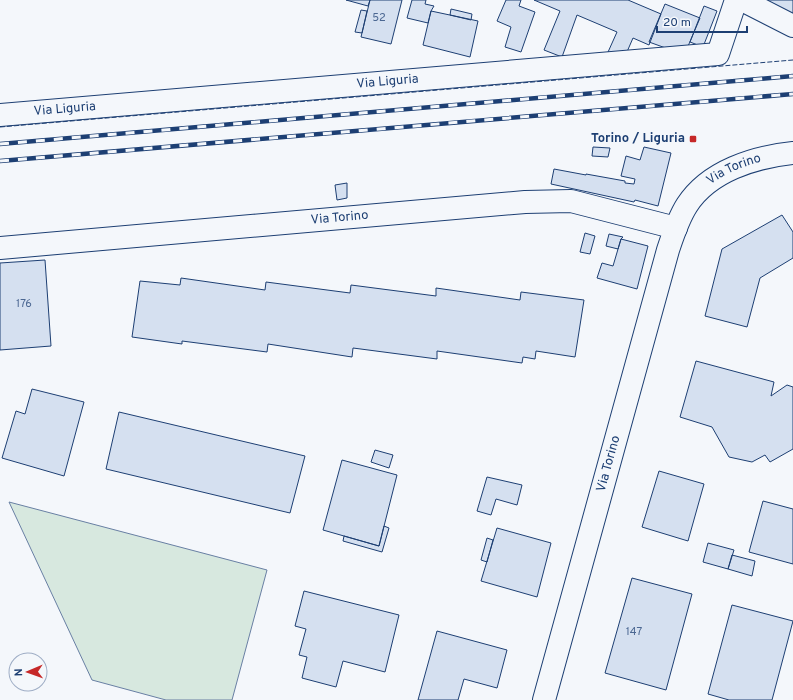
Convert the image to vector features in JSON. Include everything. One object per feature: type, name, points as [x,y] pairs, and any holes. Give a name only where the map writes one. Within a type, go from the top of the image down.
[{"type":"street","name":"Via Liguria","points":[[0,115],[718,54],[736,0]]},
{"type":"street","points":[[742,0],[793,26]]},
{"type":"street","name":"Via Torino","points":[[544,700],[668,250],[676,228],[687,205],[703,187],[724,172],[761,158],[793,153]]},
{"type":"street","name":"Via Torino","points":[[0,248],[525,202],[571,201],[676,228]]},
{"type":"shaded area","points":[[9,502],[267,570],[232,700],[166,700],[92,680]]},
{"type":"building","points":[[346,0],[370,0],[368,6]]},
{"type":"building","points":[[370,0],[402,0],[391,44],[361,37]]},
{"type":"building","points":[[412,0],[426,0],[425,4],[434,6],[428,23],[407,18]]},
{"type":"building","points":[[506,0],[521,0],[519,6],[535,12],[521,52],[505,47],[511,27],[497,21]]},
{"type":"building","points":[[534,0],[628,0],[661,14],[649,45],[633,38],[623,61],[604,61],[617,32],[577,15],[562,57],[544,50],[560,11]]},
{"type":"building","points":[[764,0],[793,0],[793,15]]},
{"type":"building","points":[[665,4],[700,18],[686,51],[674,51],[649,42]]},
{"type":"building","points":[[704,6],[717,11],[703,47],[690,42]]},
{"type":"building","points":[[451,9],[472,14],[471,20],[450,15]]},
{"type":"building","points":[[361,10],[367,11],[362,33],[355,32]]},
{"type":"building","points":[[431,11],[478,21],[470,57],[423,45]]},
{"type":"building","points":[[593,147],[610,148],[608,157],[592,156]]},
{"type":"building","points":[[644,147],[671,153],[658,206],[635,200],[634,202],[551,184],[554,169],[625,181],[625,183],[634,184],[635,179],[621,176],[626,156],[640,160]]},
{"type":"building","points":[[347,183],[347,198],[337,200],[335,185]]},
{"type":"building","points":[[782,215],[793,232],[793,258],[760,278],[747,327],[705,316],[722,249]]},
{"type":"building","points":[[585,233],[595,236],[590,254],[580,252]]},
{"type":"building","points":[[609,234],[623,237],[618,249],[606,246]]},
{"type":"building","points":[[621,239],[648,246],[637,289],[597,278],[602,263],[613,266]]},
{"type":"building","points":[[45,260],[51,346],[0,350],[0,263]]},
{"type":"building","points":[[181,278],[265,290],[266,282],[350,293],[351,285],[436,296],[436,288],[520,300],[521,292],[584,300],[575,357],[536,351],[535,359],[523,357],[522,363],[437,351],[437,359],[353,348],[352,357],[268,344],[267,352],[182,341],[182,344],[132,337],[140,281],[180,285]]},
{"type":"building","points":[[696,361],[774,382],[771,396],[787,385],[793,387],[793,449],[770,462],[765,455],[752,462],[729,457],[712,427],[680,417]]},
{"type":"building","points":[[32,389],[84,402],[64,476],[2,458],[16,411],[25,414]]},
{"type":"building","points":[[119,412],[305,456],[290,513],[106,469]]},
{"type":"building","points":[[375,450],[393,455],[389,468],[371,462]]},
{"type":"building","points":[[342,460],[397,475],[379,546],[323,530]]},
{"type":"building","points":[[659,471],[704,484],[688,541],[642,527]]},
{"type":"building","points":[[487,477],[522,485],[517,505],[496,499],[491,515],[477,511]]},
{"type":"building","points":[[763,501],[793,509],[793,564],[749,552]]},
{"type":"building","points":[[384,526],[389,528],[382,552],[343,541],[344,536],[379,546]]},
{"type":"building","points":[[497,528],[551,543],[537,597],[481,581]]},
{"type":"building","points":[[487,538],[493,540],[487,562],[481,560]]},
{"type":"building","points":[[708,543],[734,550],[728,569],[703,562]]},
{"type":"building","points":[[732,555],[755,561],[752,576],[728,569]]},
{"type":"building","points":[[632,578],[692,594],[666,690],[605,673]]},
{"type":"building","points":[[304,591],[399,615],[385,672],[343,661],[336,687],[302,678],[307,657],[299,655],[306,629],[295,626]]},
{"type":"building","points":[[732,605],[793,621],[772,700],[729,700],[708,694]]},
{"type":"building","points":[[437,631],[507,650],[497,688],[464,679],[458,700],[418,700]]},
{"type":"railway","points":[[0,144],[793,76]]},
{"type":"railway","points":[[0,161],[793,94]]},
{"type":"fence","points":[[0,127],[793,60]]},
{"type":"place","name":"Torino / Liguria","points":[[693,139]]}]
